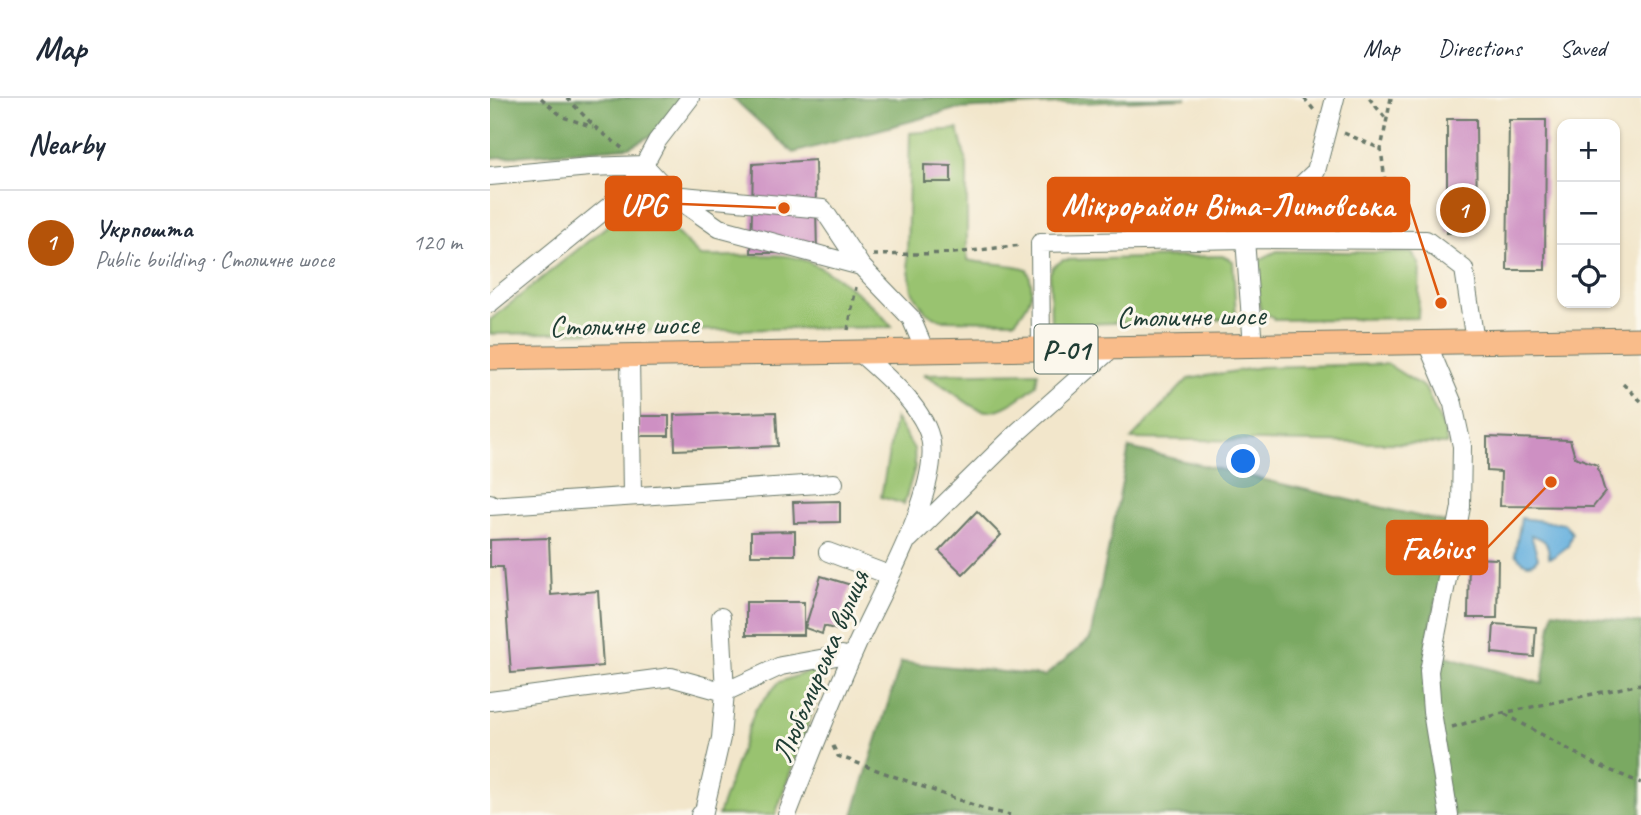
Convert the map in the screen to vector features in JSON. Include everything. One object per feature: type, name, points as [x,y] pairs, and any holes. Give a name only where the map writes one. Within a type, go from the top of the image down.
[{"type":"main road","name":"Столичне шосе","points":[[490,358],[1641,339]]},
{"type":"street","points":[[490,303],[628,191],[657,141],[691,98]]},
{"type":"street","points":[[1245,239],[1316,171],[1335,98]]},
{"type":"street","points":[[490,176],[644,165]]},
{"type":"street","points":[[644,165],[671,195],[719,228],[857,261]]},
{"type":"street","points":[[671,195],[823,209],[857,261],[911,318],[925,351]]},
{"type":"street","points":[[1245,239],[1253,347]]},
{"type":"street","points":[[1041,349],[1040,243],[1245,239],[1426,240],[1464,269],[1475,342]]},
{"type":"street","points":[[1427,343],[1453,404],[1462,446],[1461,507],[1429,671],[1435,732],[1449,815]]},
{"type":"street","name":"Любомирська вулиця","points":[[906,542],[1019,430],[1111,349]]},
{"type":"street","name":"Любомирська вулиця","points":[[787,815],[850,659],[906,542],[928,478],[931,442],[918,413],[892,381],[859,352]]},
{"type":"street","points":[[630,356],[632,495]]},
{"type":"street","points":[[490,503],[490,506],[834,483]]},
{"type":"street","points":[[828,552],[889,575]]},
{"type":"street","points":[[700,815],[704,811],[721,737],[725,692],[721,617]]},
{"type":"street","points":[[490,701],[671,677],[725,692],[781,666],[830,656],[842,655],[850,659]]},
{"type":"path","points":[[541,98],[563,117],[596,128]]},
{"type":"path","points":[[567,98],[596,128],[644,165]]},
{"type":"path","points":[[1369,98],[1387,120]]},
{"type":"path","points":[[1391,98],[1381,149],[1388,205],[1426,240]]},
{"type":"path","points":[[848,330],[857,261],[1040,243]]},
{"type":"path","points":[[1623,384],[1641,401]]},
{"type":"path","points":[[1435,732],[1503,713],[1641,684]]},
{"type":"path","points":[[1503,713],[1595,764],[1641,783]]},
{"type":"path","points":[[821,726],[838,756],[988,812],[1010,815]]},
{"type":"green space","points":[[490,98],[688,98],[664,129],[629,147],[490,158]]},
{"type":"green space","points":[[733,98],[1187,98],[956,109],[793,153]]},
{"type":"green space","points":[[958,129],[967,165],[967,260],[1027,269],[1031,284],[1030,296],[1015,321],[941,320],[925,311],[912,291],[907,256],[910,133]]},
{"type":"green space","points":[[638,205],[649,206],[700,256],[786,256],[814,265],[844,283],[872,305],[892,327],[490,334],[490,320],[623,213]]},
{"type":"green space","points":[[1277,251],[1412,253],[1420,265],[1418,318],[1275,320],[1260,309],[1254,269],[1261,259]]},
{"type":"green space","points":[[1222,256],[1233,261],[1236,319],[1051,325],[1050,273],[1053,267],[1063,260]]},
{"type":"green space","points":[[1387,364],[1425,388],[1444,429],[1447,444],[1131,439],[1188,379],[1261,367]]},
{"type":"green space","points":[[1038,372],[1036,385],[1000,409],[988,411],[966,402],[923,374]]},
{"type":"green space","points":[[895,418],[914,449],[915,467],[904,504],[881,497]]},
{"type":"green space","points":[[1129,448],[1452,524],[1426,650],[1542,684],[1553,611],[1641,623],[1641,815],[853,815],[901,662],[1045,676],[1090,639]]},
{"type":"green space","points":[[821,667],[826,674],[775,815],[718,815],[755,710],[779,682]]},
{"type":"water","points":[[1521,518],[1565,524],[1572,533],[1568,546],[1549,558],[1545,542],[1531,535],[1538,558],[1529,564],[1523,562],[1515,554]]},
{"type":"building","points":[[1447,119],[1476,119],[1477,232],[1447,233]]},
{"type":"building","points":[[1509,120],[1546,120],[1545,270],[1507,270]]},
{"type":"building","points":[[815,160],[817,253],[751,253],[753,164]]},
{"type":"building","points":[[924,165],[951,166],[951,182],[924,182]]},
{"type":"building","points":[[776,412],[778,446],[675,450],[674,415]]},
{"type":"building","points":[[639,416],[669,416],[669,436],[639,436]]},
{"type":"building","points":[[1487,437],[1570,440],[1575,457],[1597,465],[1605,492],[1593,507],[1500,506],[1501,472],[1487,471]]},
{"type":"building","points":[[840,501],[840,522],[794,523],[793,502]]},
{"type":"building","points":[[977,511],[1001,535],[963,574],[939,551]]},
{"type":"building","points":[[795,531],[795,555],[751,555],[751,532]]},
{"type":"building","points":[[549,538],[551,595],[598,591],[603,666],[511,673],[503,567],[490,567],[490,540]]},
{"type":"building","points":[[1469,558],[1498,559],[1497,618],[1468,618]]},
{"type":"building","points":[[821,576],[851,585],[837,630],[824,626],[822,634],[805,628]]},
{"type":"building","points":[[746,602],[804,602],[804,635],[746,635]]},
{"type":"building","points":[[1494,624],[1536,627],[1534,657],[1492,653]]},
{"type":"place","name":"UPG","points":[[784,208]]},
{"type":"place","name":"Укрпошта","points":[[1463,210]]},
{"type":"place","name":"Мікрорайон Віта-Литовська","points":[[1441,303]]},
{"type":"place","name":"Fabius","points":[[1551,482]]}]
